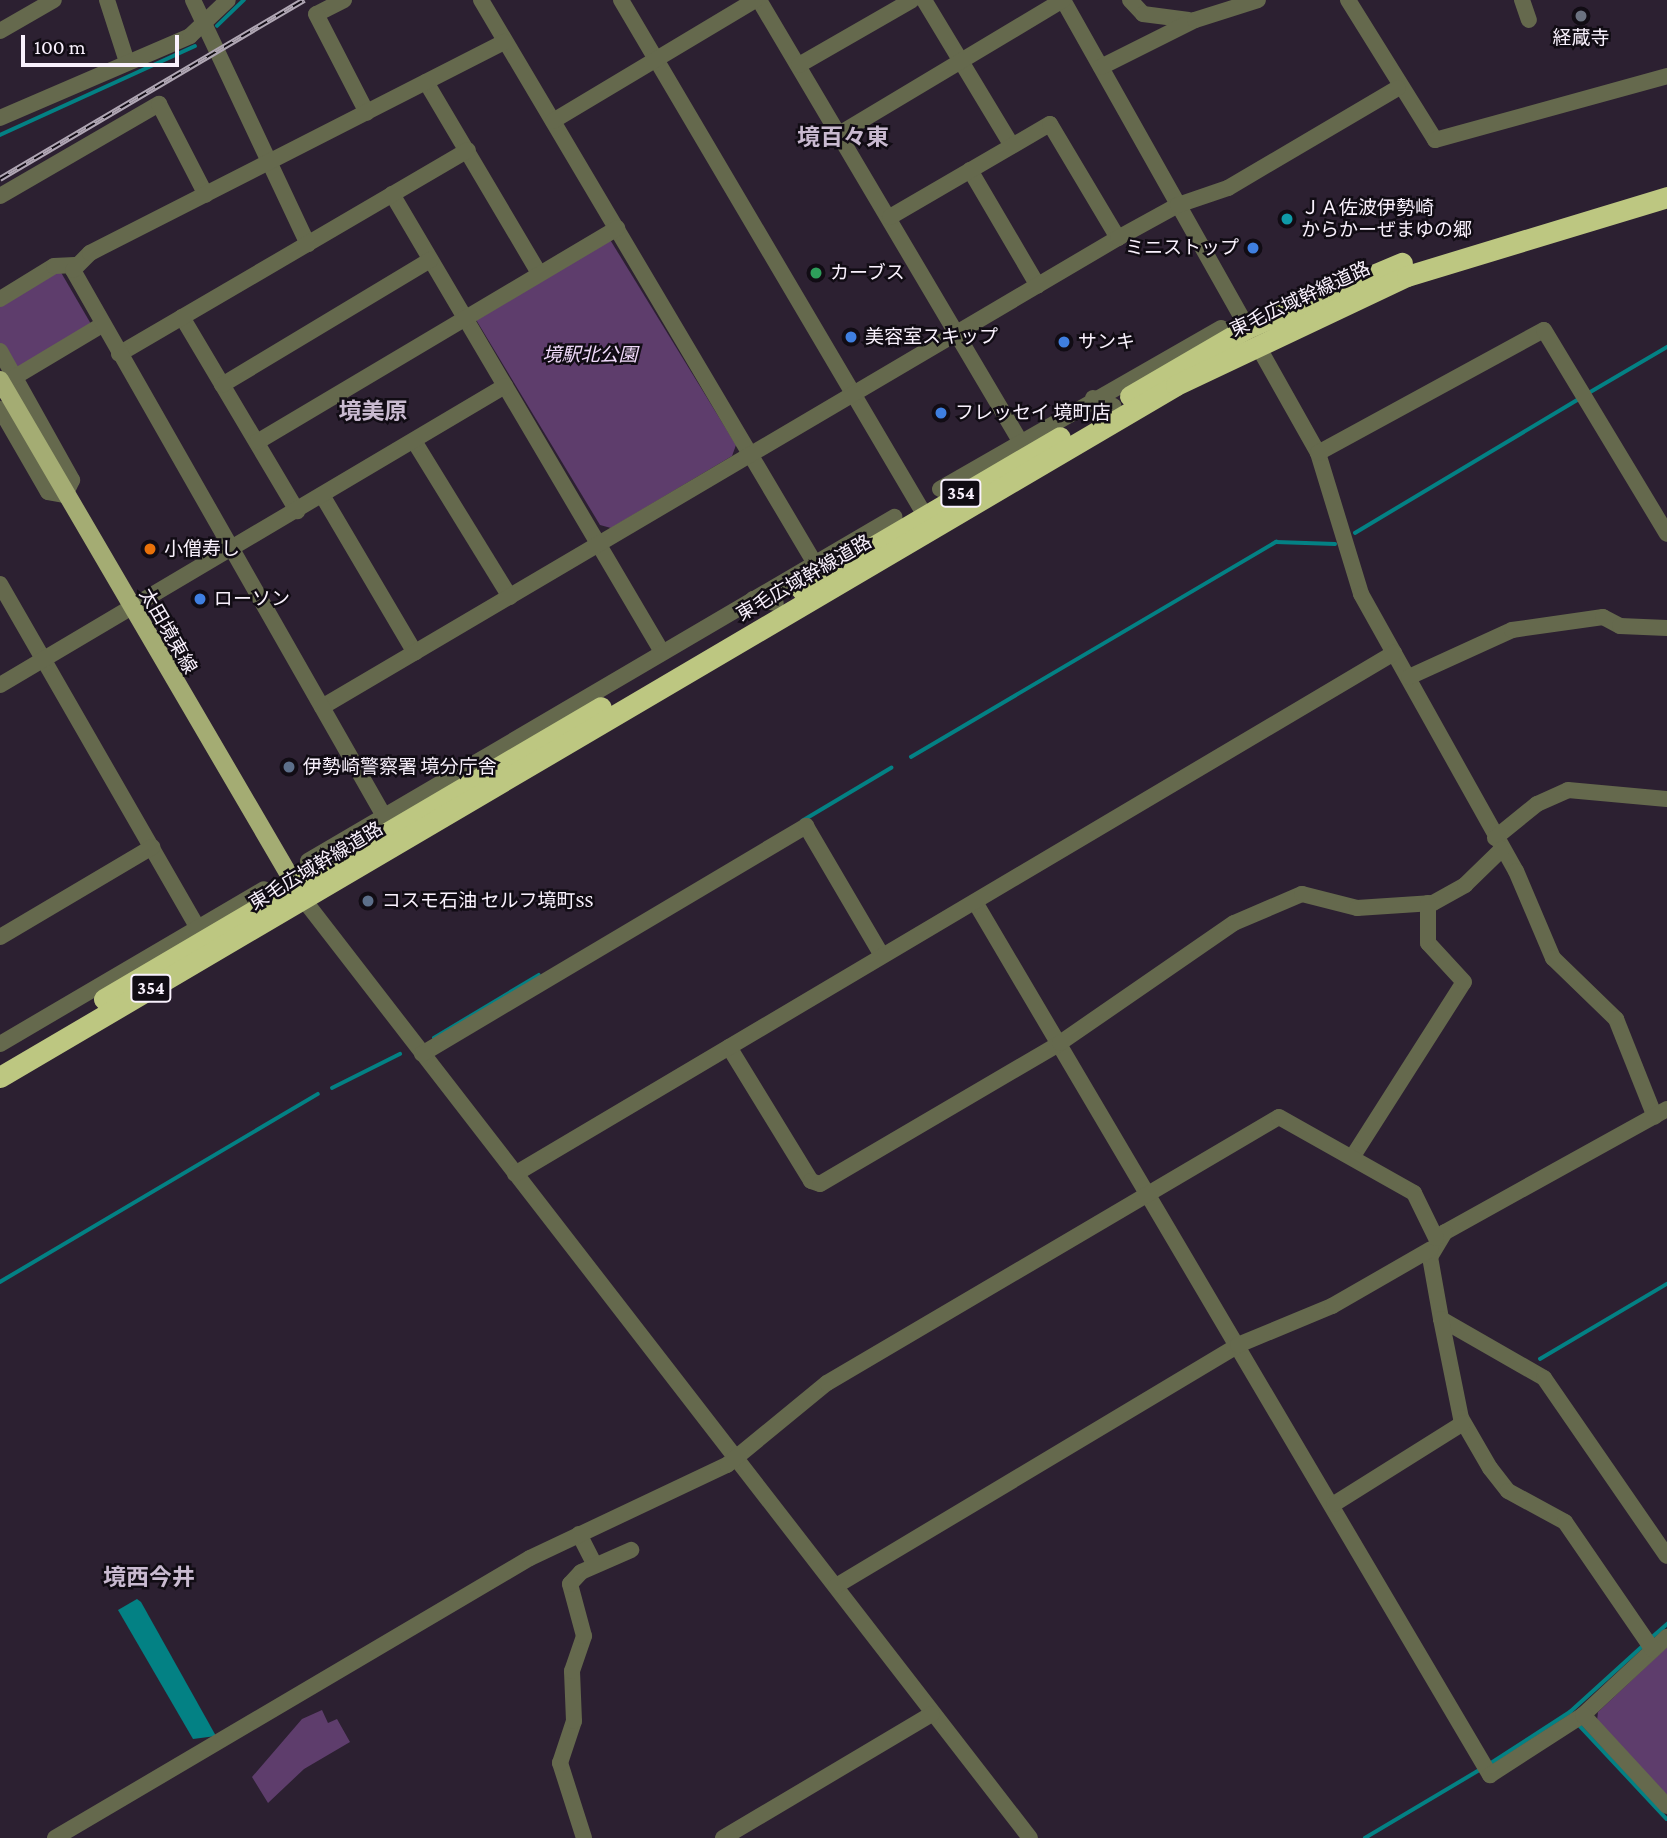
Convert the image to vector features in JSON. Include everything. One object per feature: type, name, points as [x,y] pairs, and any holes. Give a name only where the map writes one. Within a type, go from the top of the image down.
[{"type":"highway","name":"東毛広域幹線道路","points":[[0,1077],[298,893],[449,796],[776,603],[929,522],[995,465],[1251,336],[1450,246],[1667,184]]},
{"type":"highway","name":"東毛広域幹線道路","points":[[0,1061],[99,1002],[298,893],[1251,336],[1453,260],[1667,197]]},
{"type":"main road","name":"太田境東線","points":[[7,379],[65,495],[298,893]]},
{"type":"street","points":[[0,32],[54,0]]},
{"type":"street","points":[[107,0],[127,62]]},
{"type":"street","points":[[193,0],[268,165],[308,244]]},
{"type":"street","points":[[0,118],[203,25],[228,0]]},
{"type":"street","points":[[344,0],[316,14],[366,113]]},
{"type":"street","points":[[481,0],[814,562]]},
{"type":"street","points":[[621,0],[929,522]]},
{"type":"street","points":[[553,121],[757,0],[890,217],[1020,441]]},
{"type":"street","points":[[799,65],[912,0]]},
{"type":"street","points":[[924,0],[1012,146]]},
{"type":"street","points":[[836,1586],[1238,1345],[1332,1306],[1661,1113],[1622,1029],[1553,958],[1499,844],[1361,594],[1318,453],[1063,0],[839,134]]},
{"type":"street","points":[[1130,0],[1143,14],[1195,20]]},
{"type":"street","points":[[1101,67],[1195,20],[1258,0]]},
{"type":"street","points":[[1348,0],[1398,88],[1435,141],[1667,76]]},
{"type":"street","points":[[1522,0],[1529,20]]},
{"type":"street","points":[[0,299],[54,266],[75,265],[504,42]]},
{"type":"street","points":[[426,82],[539,273]]},
{"type":"street","points":[[322,707],[1118,239],[1178,205],[1228,188],[1398,88]]},
{"type":"street","points":[[0,197],[159,104],[206,195]]},
{"type":"street","points":[[890,217],[1050,124],[1118,239]]},
{"type":"street","points":[[119,354],[468,150]]},
{"type":"street","points":[[970,170],[1038,286]]},
{"type":"street","points":[[392,194],[601,544],[662,652]]},
{"type":"street","points":[[257,442],[617,228]]},
{"type":"street","points":[[222,385],[430,260]]},
{"type":"street","points":[[75,265],[77,281],[102,326],[384,816]]},
{"type":"street","points":[[182,317],[297,511]]},
{"type":"street","points":[[0,351],[7,379],[102,326]]},
{"type":"street","points":[[940,489],[995,465],[1020,441],[1221,328]]},
{"type":"street","points":[[1318,453],[1544,330],[1667,534]]},
{"type":"street","points":[[0,685],[505,386]]},
{"type":"street","points":[[1093,398],[1114,406]]},
{"type":"street","points":[[0,409],[48,492],[65,495]]},
{"type":"street","points":[[414,441],[510,597]]},
{"type":"street","points":[[322,495],[415,653]]},
{"type":"street","points":[[308,862],[894,517]]},
{"type":"street","points":[[0,584],[197,927]]},
{"type":"street","points":[[753,599],[776,603]]},
{"type":"street","points":[[1409,677],[1512,630],[1604,617],[1620,626],[1667,628]]},
{"type":"street","points":[[515,1174],[729,1047],[880,952],[975,902],[1394,653]]},
{"type":"street","points":[[449,796],[466,768]]},
{"type":"street","points":[[729,1047],[815,1184],[1060,1043],[1208,939],[1290,897],[1308,894],[1368,909],[1428,903],[1465,885],[1537,804],[1568,790],[1667,799]]},
{"type":"street","points":[[422,1054],[806,826],[880,952]]},
{"type":"street","points":[[0,937],[152,847]]},
{"type":"street","points":[[0,1044],[264,889]]},
{"type":"street","points":[[298,893],[1030,1838]]},
{"type":"street","points":[[975,902],[1152,1194],[1490,1775],[1583,1716],[1667,1637]]},
{"type":"street","points":[[1353,1156],[1464,982],[1429,943],[1428,903]]},
{"type":"street","points":[[68,1003],[99,1002]]},
{"type":"street","points":[[55,1838],[579,1535],[736,1460],[827,1383],[1279,1117],[1353,1156],[1420,1199],[1434,1244],[1441,1319],[1464,1423],[1503,1487],[1565,1522],[1653,1650]]},
{"type":"street","points":[[1441,1319],[1544,1378],[1667,1556]]},
{"type":"street","points":[[1334,1504],[1464,1423]]},
{"type":"street","points":[[579,1535],[594,1565]]},
{"type":"street","points":[[584,1838],[560,1763],[574,1721],[572,1671],[584,1636],[570,1584],[594,1565],[631,1550]]},
{"type":"street","points":[[723,1838],[932,1714]]},
{"type":"street","points":[[1583,1716],[1667,1805]]},
{"type":"green space","name":"境駅北公園","points":[[609,238],[736,445],[732,456],[611,528],[600,525],[475,318]]},
{"type":"green space","points":[[59,269],[91,324],[19,371],[0,346],[0,304]]},
{"type":"green space","points":[[1667,1647],[1667,1795],[1597,1721],[1598,1712]]},
{"type":"green space","points":[[322,1710],[328,1723],[337,1719],[350,1742],[304,1769],[268,1803],[252,1777],[302,1719]]},
{"type":"shaded area","points":[[137,1599],[216,1736],[193,1739],[118,1610]]},
{"type":"waterway","points":[[217,26],[244,0]]},
{"type":"waterway","points":[[0,135],[195,46]]},
{"type":"waterway","points":[[1587,394],[1667,347]]},
{"type":"waterway","points":[[1355,533],[1577,400]]},
{"type":"waterway","points":[[911,757],[1276,542],[1335,544]]},
{"type":"waterway","points":[[802,821],[891,768]]},
{"type":"waterway","points":[[434,1038],[539,975]]},
{"type":"waterway","points":[[332,1088],[400,1054]]},
{"type":"waterway","points":[[0,1282],[318,1094]]},
{"type":"waterway","points":[[1540,1359],[1667,1284]]},
{"type":"waterway","points":[[1650,1639],[1667,1624]]},
{"type":"waterway","points":[[1488,1765],[1570,1712],[1645,1644]]},
{"type":"waterway","points":[[1580,1726],[1667,1819]]},
{"type":"waterway","points":[[1365,1838],[1481,1769]]},
{"type":"railway","points":[[0,179],[304,0]]},
{"type":"place","name":"経蔵寺","points":[[1581,16]]},
{"type":"place","name":"ＪＡ佐波伊勢崎 からかーぜまゆの郷","points":[[1287,219]]},
{"type":"place","name":"ミニストップ","points":[[1253,248]]},
{"type":"place","name":"カーブス","points":[[816,273]]},
{"type":"place","name":"美容室スキップ","points":[[851,337]]},
{"type":"place","name":"サンキ","points":[[1064,342]]},
{"type":"place","name":"フレッセイ 境町店","points":[[941,413]]},
{"type":"place","name":"小僧寿し","points":[[150,549]]},
{"type":"place","name":"ローソン","points":[[200,599]]},
{"type":"place","name":"伊勢崎警察署 境分庁舎","points":[[289,767]]},
{"type":"place","name":"コスモ石油 セルフ境町SS","points":[[368,901]]},
{"type":"district","name":"境百々東","points":[[843,137]]},
{"type":"district","name":"境美原","points":[[373,411]]},
{"type":"district","name":"境西今井","points":[[149,1577]]}]
